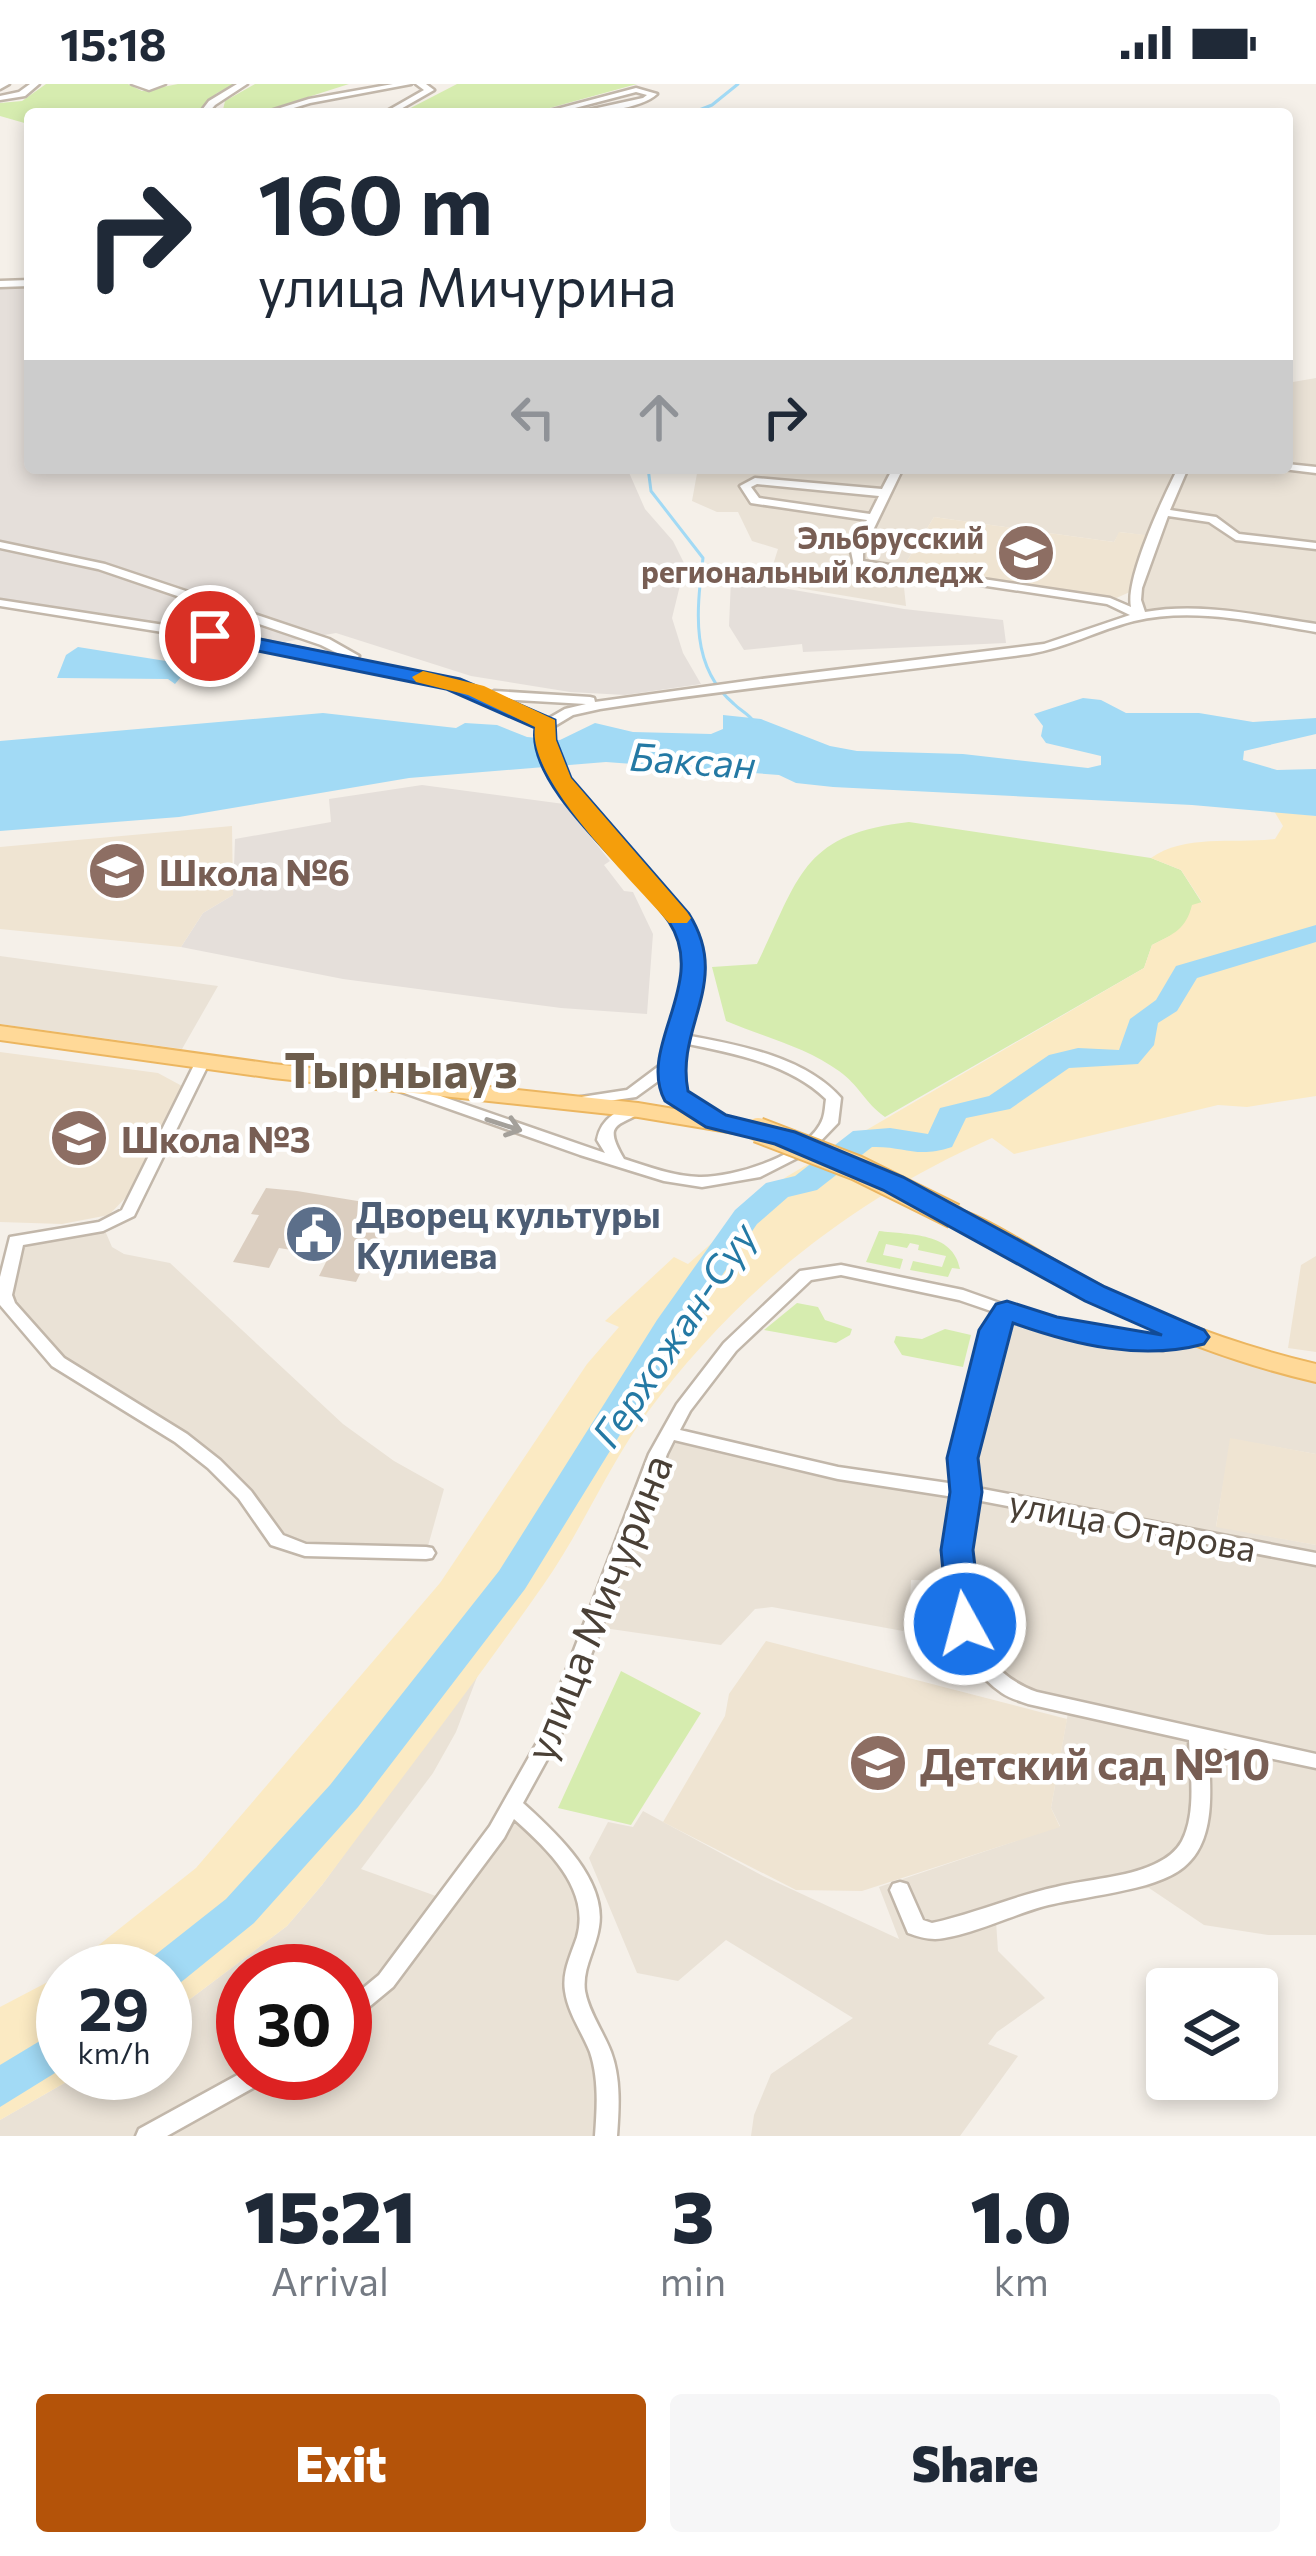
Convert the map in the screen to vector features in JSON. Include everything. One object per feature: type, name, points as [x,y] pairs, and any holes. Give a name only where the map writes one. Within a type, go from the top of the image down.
[{"type":"main road","points":[[0,1033],[394,1085],[638,1110],[758,1130],[857,1168],[1107,1300],[1194,1337],[1316,1373]]},
{"type":"street","points":[[0,98],[22,94],[35,84]]},
{"type":"street","points":[[136,84],[149,88],[161,84]]},
{"type":"street","points":[[208,108],[243,84]]},
{"type":"street","points":[[285,108],[407,84]]},
{"type":"street","points":[[397,108],[430,89],[420,84]]},
{"type":"street","points":[[564,108],[615,94],[645,90],[653,94],[646,100],[605,108]]},
{"type":"street","points":[[895,474],[856,551],[858,564],[1093,598],[1141,616]]},
{"type":"street","points":[[1141,616],[1134,596],[1180,474]]},
{"type":"street","points":[[874,518],[754,501],[745,486],[755,481],[886,493]]},
{"type":"street","points":[[1167,512],[1212,519],[1236,537],[1316,547]]},
{"type":"street","points":[[0,545],[101,566],[325,642],[372,666]]},
{"type":"street","points":[[0,603],[372,666],[485,695],[616,702]]},
{"type":"street","points":[[545,728],[569,712],[616,702],[1064,645],[1141,616],[1206,614],[1316,628]]},
{"type":"street","points":[[485,695],[545,728],[554,769],[684,926],[694,969],[681,1038],[669,1066],[631,1094],[570,1102]]},
{"type":"street","points":[[394,1085],[433,1102],[669,1178],[735,1179],[784,1162],[830,1124],[834,1098],[809,1077],[681,1038]]},
{"type":"street","points":[[203,1061],[128,1214],[103,1226],[16,1241],[4,1295],[8,1305],[58,1362],[181,1438],[214,1465],[245,1495],[277,1540],[305,1550],[426,1553]]},
{"type":"street","points":[[669,1066],[675,1095],[716,1121]]},
{"type":"street","points":[[617,1160],[605,1140],[607,1127],[619,1116],[638,1110]]},
{"type":"street","name":"улица Мичурина","points":[[606,2136],[603,2060],[575,1993],[574,1964],[590,1922],[587,1903],[578,1881],[545,1835],[512,1804],[551,1734],[669,1432],[730,1347],[790,1287],[818,1270],[841,1270],[963,1295],[1052,1326],[1131,1341],[1163,1345],[1194,1337]]},
{"type":"street","points":[[1007,1310],[994,1330],[966,1434],[966,1492],[957,1550],[965,1624],[988,1673],[1010,1690],[1035,1699],[1316,1761]]},
{"type":"street","name":"улица Отарова","points":[[669,1432],[838,1473],[966,1492],[1316,1559]]},
{"type":"street","points":[[900,1890],[915,1927],[932,1931],[1053,1896],[1160,1876],[1176,1867],[1188,1851],[1197,1820],[1198,1738]]},
{"type":"street","points":[[372,1993],[409,1954],[512,1804]]},
{"type":"street","points":[[147,2136],[216,2098]]},
{"type":"shaded area","points":[[24,286],[24,474],[630,474],[645,509],[673,541],[685,565],[672,618],[683,653],[701,684],[625,695],[570,692],[471,676],[336,633],[284,642],[0,599],[0,287]]},
{"type":"shaded area","points":[[1316,378],[1316,628],[1206,614],[1141,616],[1134,595],[1157,537],[1120,532],[1114,542],[934,517],[902,569],[906,606],[780,585],[785,573],[772,568],[778,549],[752,541],[738,512],[717,512],[692,501],[697,474],[1293,474],[1293,382]]},
{"type":"shaded area","name":"Эльбрусский региональный колледж","points":[[934,517],[1114,542],[1119,532],[1145,535],[1130,592],[1114,599],[902,569]]},
{"type":"shaded area","points":[[731,579],[904,609],[1003,620],[1006,643],[803,652],[802,644],[744,650],[729,626]]},
{"type":"shaded area","points":[[422,785],[564,804],[610,861],[604,865],[624,891],[633,892],[653,934],[647,1014],[561,1008],[343,979],[181,947],[203,913],[233,895],[235,839],[331,822],[329,799]]},
{"type":"shaded area","name":"Школа №6","points":[[232,826],[233,895],[203,913],[181,947],[0,929],[0,847]]},
{"type":"shaded area","points":[[0,956],[218,986],[182,1049],[0,1024]]},
{"type":"shaded area","name":"Школа №3","points":[[0,1052],[158,1073],[182,1086],[131,1192],[109,1215],[62,1224],[0,1222]]},
{"type":"shaded area","points":[[103,1226],[112,1247],[124,1254],[170,1263],[343,1424],[444,1489],[426,1553],[287,1546],[214,1464],[92,1385],[8,1305],[16,1241]]},
{"type":"shaded area","points":[[1316,1256],[1316,1352],[1288,1348],[1301,1265]]},
{"type":"shaded area","points":[[1007,1310],[1163,1345],[1194,1337],[1316,1373],[1316,1454],[1231,1439],[1216,1526],[1316,1545],[1316,1935],[1268,1935],[1204,1925],[1149,1888],[1058,1900],[996,1921],[998,1951],[1045,1998],[997,2032],[988,2044],[1018,2056],[960,2136],[751,2136],[771,2074],[853,2018],[726,1940],[678,1981],[637,1973],[589,1858],[608,1822],[633,1827],[643,1811],[763,1876],[899,1939],[879,1887],[1060,1826],[1051,1808],[1069,1707],[988,1674],[957,1581],[911,1580],[909,1622],[903,1631],[772,1607],[755,1609],[721,1645],[590,1626],[669,1433],[965,1492],[963,1458]]},
{"type":"shaded area","points":[[1230,1438],[1316,1454],[1316,1545],[1216,1527]]},
{"type":"shaded area","name":"Детский сад №10","points":[[766,1641],[1067,1719],[1051,1808],[1060,1827],[862,1891],[796,1890],[663,1822],[725,1716],[729,1694]]},
{"type":"shaded area","points":[[482,1664],[456,1732],[433,1773],[361,1869],[447,1900],[512,1805],[545,1835],[587,1903],[574,1964],[603,2059],[606,2136],[0,2136],[0,2120],[36,2099],[192,2100],[192,1998],[216,1980],[216,2100],[372,2100],[372,1944],[263,1944],[287,1926]]},
{"type":"green space","points":[[46,84],[128,84],[142,91],[178,84],[236,84],[217,93],[203,108],[24,108],[24,123],[0,116],[0,103],[22,101]]},
{"type":"green space","points":[[255,84],[349,84],[274,108],[223,108],[225,101]]},
{"type":"green space","points":[[457,84],[637,84],[550,108],[411,108]]},
{"type":"green space","points":[[909,822],[1151,858],[1181,870],[1202,903],[1178,932],[1152,945],[1144,968],[885,1117],[846,1076],[826,1063],[726,1021],[712,967],[757,964],[796,884],[825,849],[874,828]]},
{"type":"green space","points":[[879,1231],[939,1242],[956,1257],[960,1269],[952,1268],[948,1277],[910,1270],[913,1261],[942,1267],[946,1256],[918,1250],[919,1245],[910,1243],[907,1248],[886,1244],[883,1255],[903,1259],[900,1269],[866,1262]]},
{"type":"green space","points":[[797,1303],[818,1307],[825,1320],[852,1329],[850,1335],[836,1343],[764,1330]]},
{"type":"green space","points":[[945,1329],[971,1335],[963,1367],[902,1355],[894,1342],[896,1336],[922,1339]]},
{"type":"green space","points":[[621,1671],[701,1713],[631,1825],[558,1808]]},
{"type":"sand","points":[[1274,811],[1316,816],[1316,1096],[1247,1107],[1218,1105],[1014,1154],[992,1138],[892,1189],[846,1219],[760,1288],[682,1368],[633,1433],[558,1563],[517,1622],[287,1926],[263,1944],[216,1944],[216,1980],[192,1998],[192,1944],[100,1944],[196,1868],[440,1583],[587,1364],[619,1327],[605,1321],[674,1257],[688,1264],[786,1177],[1144,968],[1152,945],[1178,930],[1192,905],[1202,902],[1181,870],[1151,858],[1195,843],[1275,839],[1283,826]]},
{"type":"sand","points":[[36,1988],[36,2099],[0,2120],[0,2007]]},
{"type":"water","points":[[78,647],[191,665],[175,684],[168,679],[57,678],[66,655]]},
{"type":"water","name":"Баксан","points":[[1083,698],[1101,700],[1126,713],[1199,713],[1253,722],[1316,718],[1316,734],[1244,751],[1243,760],[1277,770],[1316,769],[1316,816],[833,787],[796,783],[779,775],[606,762],[409,778],[179,817],[0,831],[0,741],[323,713],[456,728],[465,723],[497,725],[527,737],[560,740],[595,723],[633,732],[711,734],[723,729],[723,715],[761,719],[830,746],[857,751],[963,754],[1088,768],[1101,765],[1101,756],[1046,743],[1041,736],[1043,726],[1034,714]]},
{"type":"building","name":"Дворец культуры Кулиева","points":[[266,1188],[400,1208],[387,1235],[380,1234],[356,1282],[319,1276],[329,1256],[279,1248],[269,1268],[233,1262],[259,1215],[251,1214]]},
{"type":"waterway","points":[[704,108],[738,84]]},
{"type":"waterway","name":"Баксан","points":[[649,474],[651,491],[703,558],[698,617],[709,672],[755,723]]},
{"type":"waterway","name":"Герхожан-Суу","points":[[192,1949],[240,1911],[344,1796],[512,1580],[669,1328],[746,1217],[777,1190],[806,1183],[864,1138],[890,1137],[923,1146],[941,1140],[951,1114],[999,1102],[1059,1062],[1078,1057],[1128,1058],[1139,1045],[1144,1019],[1167,1005],[1186,972],[1316,933]]},
{"type":"waterway","name":"Герхожан-Суу","points":[[0,2088],[36,2063]]},
{"type":"slow traffic","points":[[423,677],[476,690],[547,724],[544,740],[560,780],[678,918]]},
{"type":"place","name":"Эльбрусский региональный колледж","points":[[1026,553]]},
{"type":"place","name":"Школа №6","points":[[117,871]]},
{"type":"place","name":"Школа №3","points":[[79,1138]]},
{"type":"place","name":"Дворец культуры Кулиева","points":[[314,1234]]},
{"type":"place","name":"Детский сад №10","points":[[878,1763]]},
{"type":"district","name":"Тырныауз","points":[[401,1068]]},
{"type":"route","points":[[210,636],[476,690],[547,724],[544,740],[560,780],[680,920],[688,936],[694,969],[681,1038],[669,1066],[668,1081],[675,1095],[716,1121],[785,1138],[893,1184],[1095,1294],[1194,1337],[1163,1345],[1131,1341],[1052,1326],[1007,1310],[994,1330],[966,1434],[966,1492],[957,1550],[965,1624]]}]
